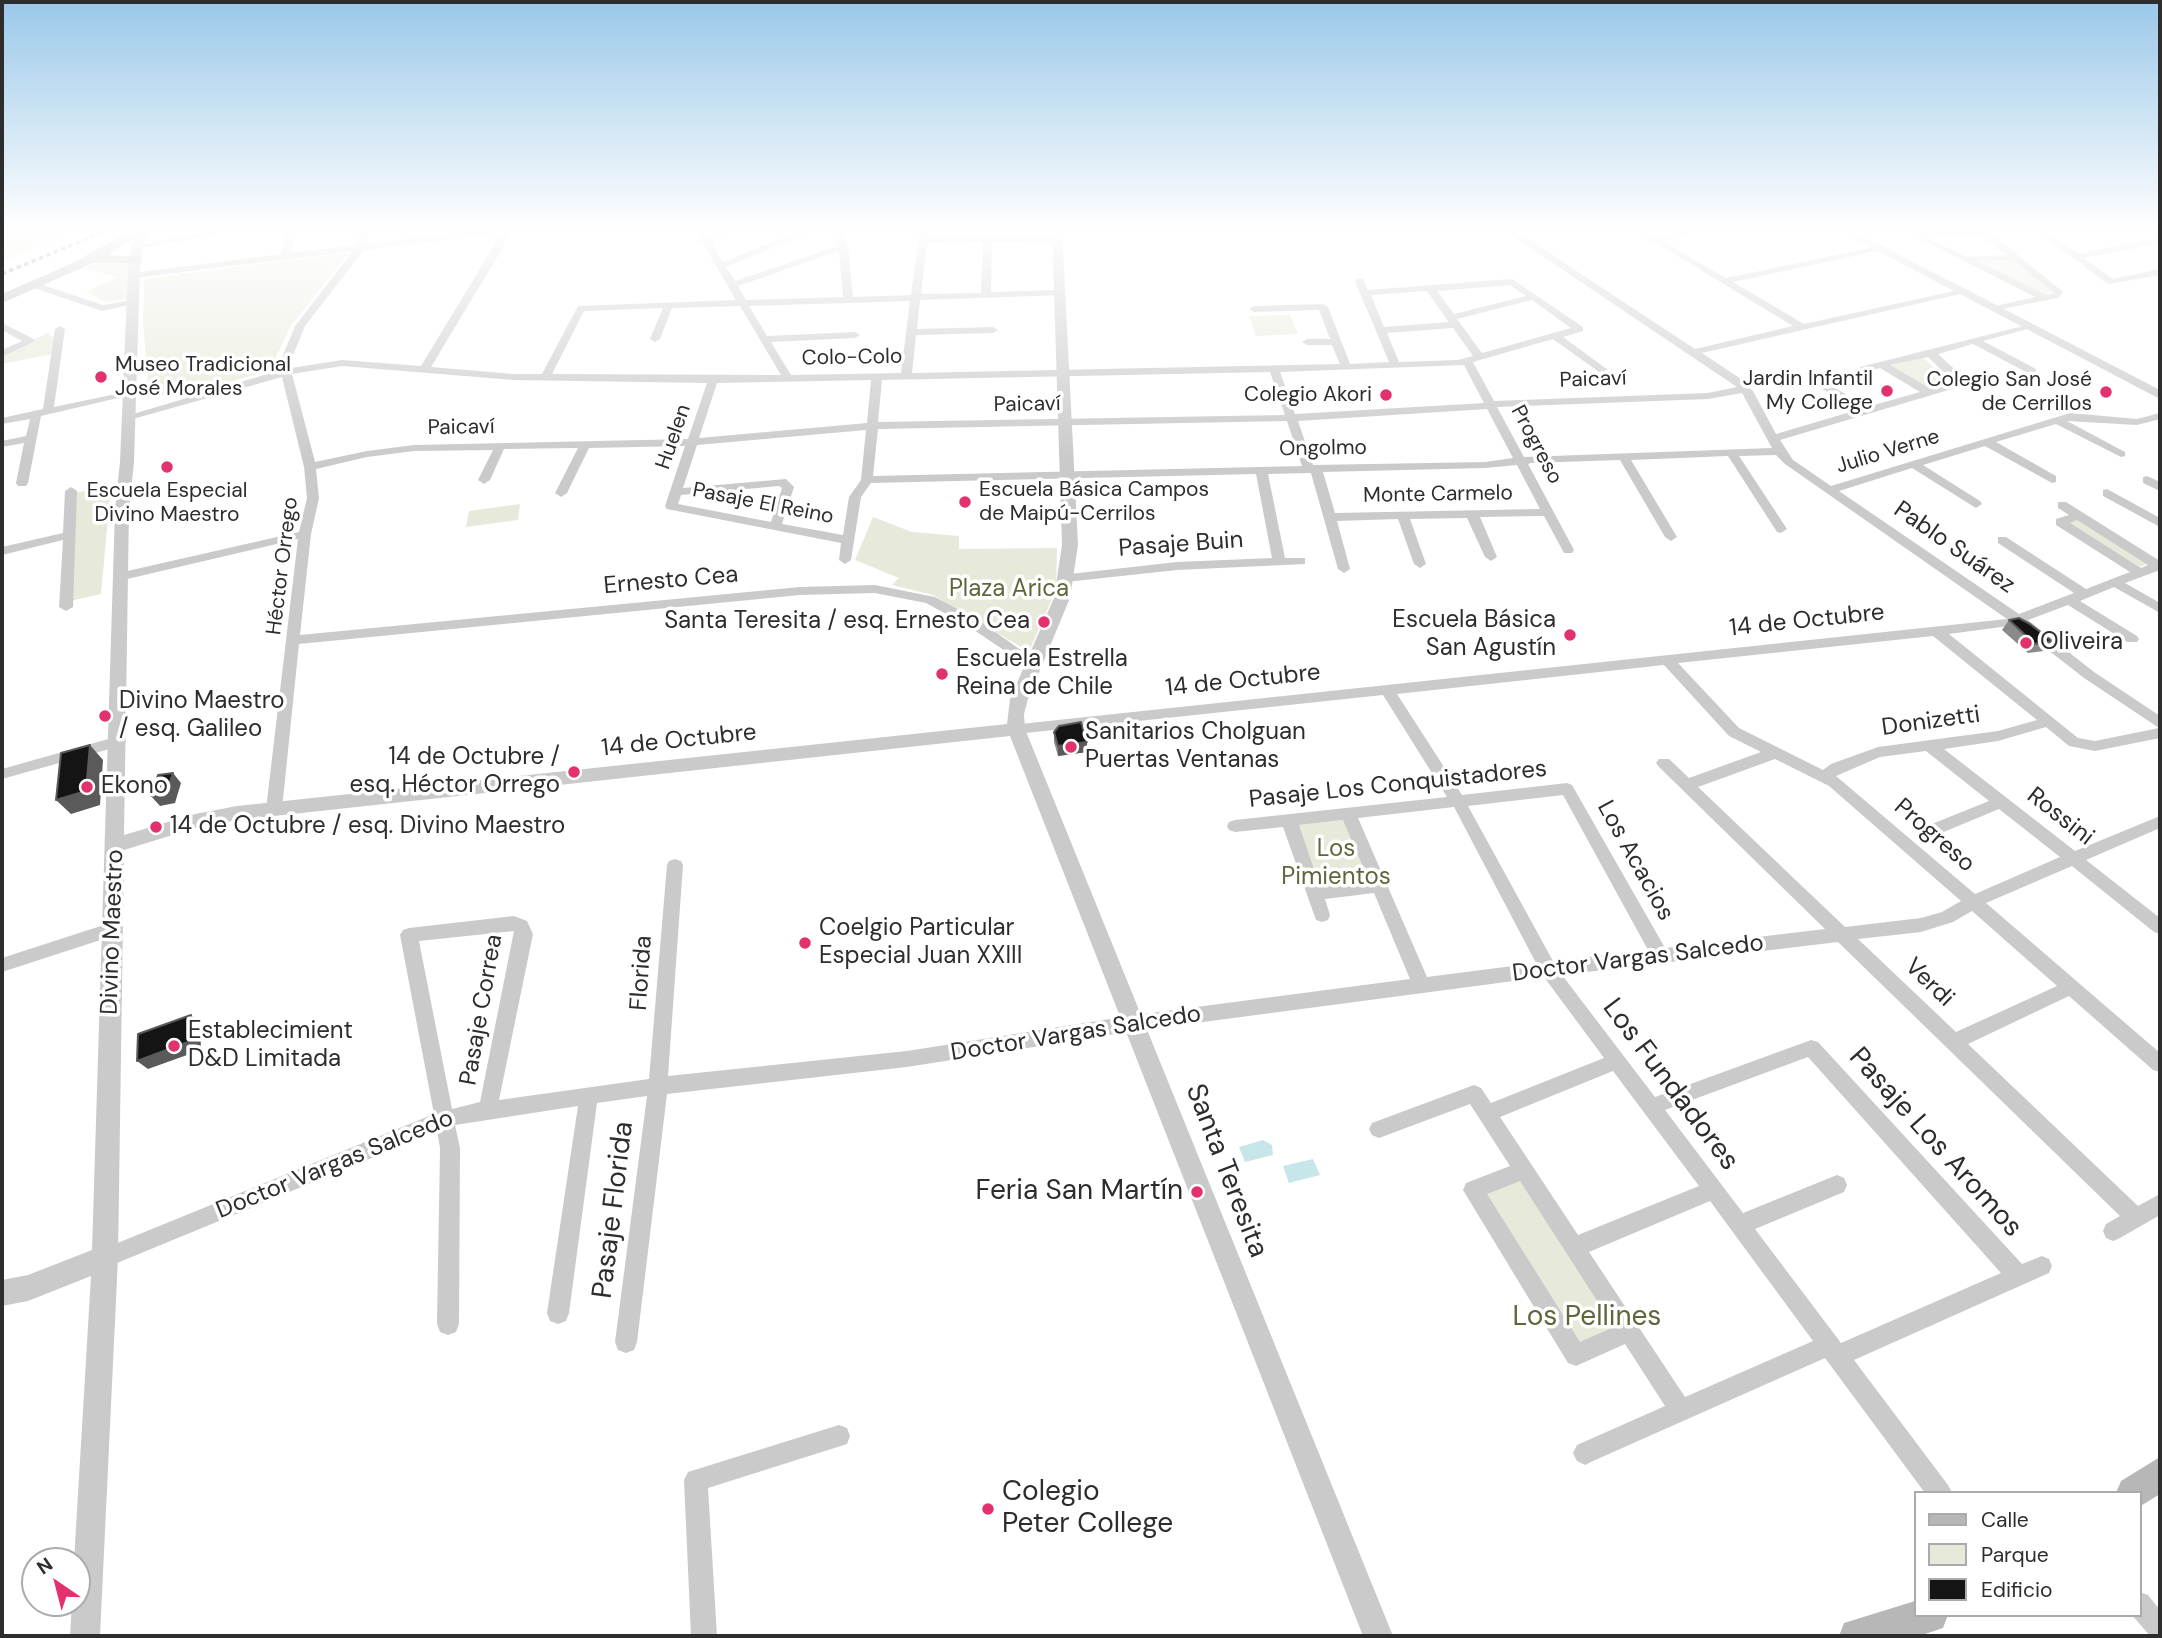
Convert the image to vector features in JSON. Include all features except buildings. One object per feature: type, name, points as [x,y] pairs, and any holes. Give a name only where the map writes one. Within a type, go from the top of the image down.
[{"type":"main road","points":[[2136,1491],[2160,1474]]},
{"type":"main road","points":[[1857,1636],[1923,1617]]},
{"type":"street","points":[[94,305],[102,308],[118,305]]},
{"type":"street","name":"Divino Maestro","points":[[85,1636],[105,1258],[123,576],[122,510],[133,305]]},
{"type":"street","name":"Héctor Orrego","points":[[274,809],[305,534],[313,498],[310,467],[286,372],[286,360],[300,326],[316,305]]},
{"type":"street","points":[[424,370],[463,305]]},
{"type":"street","points":[[545,378],[581,308],[727,305]]},
{"type":"street","points":[[744,305],[788,379]]},
{"type":"street","points":[[906,376],[915,305]]},
{"type":"street","points":[[1016,729],[1016,708],[1058,610],[1066,578],[1071,519],[1061,305]]},
{"type":"street","points":[[1370,305],[1395,365]]},
{"type":"street","name":"Progreso","points":[[1442,305],[1473,359],[1491,405],[1568,550]]},
{"type":"street","points":[[1380,330],[1453,321],[1506,305]]},
{"type":"street","name":"Colo-Colo","points":[[129,416],[286,372],[352,363],[545,378],[713,380],[1274,369],[1473,359],[1579,329],[1546,305]]},
{"type":"street","points":[[1622,305],[1745,389]]},
{"type":"street","points":[[1765,305],[1802,327]]},
{"type":"street","points":[[1693,352],[1897,305]]},
{"type":"street","points":[[1987,305],[2160,395]]},
{"type":"street","points":[[1994,309],[2010,305]]},
{"type":"street","points":[[655,340],[668,307]]},
{"type":"street","points":[[1254,309],[1323,307],[1346,367]]},
{"type":"street","points":[[2,326],[30,341],[2,354]]},
{"type":"street","points":[[1864,369],[1914,355],[1932,354],[2027,326]]},
{"type":"street","points":[[48,411],[60,329]]},
{"type":"street","points":[[912,332],[993,330]]},
{"type":"street","points":[[764,339],[855,335]]},
{"type":"street","points":[[1555,336],[1603,370]]},
{"type":"street","points":[[1973,340],[2032,371]]},
{"type":"street","points":[[1307,342],[1337,342]]},
{"type":"street","name":"Ongolmo","points":[[867,480],[1485,465],[1731,452],[1776,444],[1960,381],[1932,354]]},
{"type":"street","points":[[1881,364],[1929,393]]},
{"type":"street","points":[[1274,369],[1330,517],[1344,569]]},
{"type":"street","points":[[845,560],[856,493],[867,480],[870,426],[877,377]]},
{"type":"street","name":"Huelen","points":[[671,506],[713,380]]},
{"type":"street","points":[[1815,380],[1866,411]]},
{"type":"street","name":"Paicaví","points":[[310,467],[398,450],[693,442],[870,426],[1291,418],[1491,405],[1708,396],[1745,389]]},
{"type":"street","name":"Pablo Suárez","points":[[1745,389],[1789,462],[2020,621],[2089,676],[2160,723]]},
{"type":"street","points":[[2,421],[130,394]]},
{"type":"street","points":[[22,483],[36,414]]},
{"type":"street","name":"Julio Verne","points":[[1830,490],[2077,415],[2137,422],[2160,416]]},
{"type":"street","points":[[2057,420],[2121,454]]},
{"type":"street","points":[[2,444],[29,439]]},
{"type":"street","points":[[1987,442],[2052,479]]},
{"type":"street","points":[[561,494],[585,445]]},
{"type":"street","points":[[484,480],[500,446]]},
{"type":"street","points":[[1731,452],[1780,528]]},
{"type":"street","points":[[1623,456],[1671,537]]},
{"type":"street","points":[[1913,464],[1976,504]]},
{"type":"street","points":[[1261,470],[1279,561]]},
{"type":"street","points":[[2147,480],[2160,486]]},
{"type":"street","points":[[676,492],[782,482],[788,487],[775,527]]},
{"type":"street","points":[[66,607],[71,491]]},
{"type":"street","points":[[2107,493],[2160,523]]},
{"type":"street","points":[[2062,505],[2159,566]]},
{"type":"street","name":"Pasaje El Reino","points":[[671,506],[847,540]]},
{"type":"street","name":"Monte Carmelo","points":[[1330,517],[1548,512]]},
{"type":"street","points":[[1472,514],[1491,557]]},
{"type":"street","points":[[1403,516],[1420,564]]},
{"type":"street","points":[[2077,516],[2060,522],[2140,573]]},
{"type":"street","points":[[123,576],[305,534]]},
{"type":"street","points":[[2,551],[69,535]]},
{"type":"street","points":[[2002,540],[2087,594]]},
{"type":"street","name":"Pasaje Buin","points":[[1066,578],[1177,566],[1300,561]]},
{"type":"street","name":"14 de Octubre","points":[[116,845],[207,818],[274,809],[2020,621],[2159,566]]},
{"type":"street","points":[[2116,583],[2160,609]]},
{"type":"street","name":"Ernesto Cea","points":[[294,640],[800,591],[875,589],[929,600],[1034,664]]},
{"type":"street","points":[[2071,601],[2132,639]]},
{"type":"street","points":[[1937,632],[2068,738],[2089,746],[2160,733]]},
{"type":"street","name":"Progreso","points":[[1668,661],[1734,732],[1825,776],[2160,1064]]},
{"type":"street","name":"Los Fundadores","points":[[1387,690],[1458,801],[1548,969],[1938,1491]]},
{"type":"street","name":"Donizetti","points":[[1825,776],[1836,768],[1878,752],[2009,734],[2047,722]]},
{"type":"street","name":"Santa Teresita","points":[[1016,729],[1378,1636]]},
{"type":"street","points":[[2,774],[119,741]]},
{"type":"street","name":"Rossini","points":[[1929,745],[2160,927]]},
{"type":"street","points":[[1687,785],[1775,753]]},
{"type":"street","name":"Verdi","points":[[1664,763],[2136,1218]]},
{"type":"street","name":"Pasaje Los Conquistadores","points":[[1235,825],[1567,789]]},
{"type":"street","name":"Los Acacios","points":[[1567,789],[1660,956]]},
{"type":"street","points":[[1928,832],[2001,802]]},
{"type":"street","points":[[1348,813],[1422,986]]},
{"type":"street","points":[[1289,820],[1322,915]]},
{"type":"street","name":"Doctor Vargas Salcedo","points":[[2,1293],[28,1288],[105,1258],[443,1120],[488,1109],[658,1086],[906,1059],[1135,1023],[1548,969],[1921,925],[1947,917],[2160,822]]},
{"type":"street","name":"Florida","points":[[658,1086],[675,865]]},
{"type":"street","points":[[1315,894],[1380,886]]},
{"type":"street","name":"Pasaje Correa","points":[[443,1120],[410,936],[514,923],[521,926],[524,934],[488,1109]]},
{"type":"street","points":[[2,965],[113,929]]},
{"type":"street","points":[[1954,1042],[2072,988]]},
{"type":"street","name":"Pasaje Los Aromos","points":[[1651,1107],[1811,1048],[2018,1276]]},
{"type":"street","points":[[1488,1113],[1616,1061]]},
{"type":"street","name":"Pasaje Florida","points":[[626,1342],[658,1086]]},
{"type":"street","points":[[1379,1129],[1474,1094],[1681,1411]]},
{"type":"street","points":[[558,1313],[589,1095]]},
{"type":"street","points":[[443,1120],[450,1148],[448,1324]]},
{"type":"street","points":[[1525,1170],[1473,1190],[1576,1355],[1630,1331]]},
{"type":"street","points":[[1739,1225],[1837,1185]]},
{"type":"street","points":[[1575,1247],[1713,1190]]},
{"type":"street","points":[[2113,1231],[2160,1204]]},
{"type":"street","points":[[1585,1453],[1681,1411],[2042,1266]]},
{"type":"street","points":[[704,1636],[696,1480],[838,1436]]},
{"type":"street","points":[[2141,1606],[2160,1629]]},
{"type":"green space","points":[[143,305],[307,305],[290,327],[270,370],[183,396],[149,395]]},
{"type":"green space","points":[[1290,315],[1298,334],[1256,336],[1249,316]]},
{"type":"green space","points":[[49,332],[50,336],[55,337],[53,354],[2,364],[2,355]]},
{"type":"green space","points":[[1922,357],[1942,374],[1944,382],[1923,388],[1888,366]]},
{"type":"green space","points":[[111,485],[101,594],[70,601],[75,493]]},
{"type":"green space","points":[[520,504],[518,520],[466,527],[469,511]]},
{"type":"green space","name":"Plaza Arica","points":[[873,517],[912,532],[959,536],[959,549],[1057,548],[1056,590],[1030,649],[1021,647],[933,595],[892,585],[899,578],[855,560]]},
{"type":"green space","points":[[2082,518],[2154,561],[2140,567],[2068,523]]},
{"type":"green space","name":"Los Pimientos","points":[[1345,820],[1372,885],[1319,891],[1298,825]]},
{"type":"green space","name":"Los Pellines","points":[[1525,1172],[1628,1330],[1577,1354],[1475,1191]]},
{"type":"water","points":[[1263,1140],[1272,1145],[1273,1155],[1245,1162],[1239,1147]]},
{"type":"water","points":[[1313,1159],[1320,1175],[1289,1183],[1283,1166]]},
{"type":"place","name":"Museo Tradicional José Morales","points":[[101,377]]},
{"type":"place","name":"Jardin Infantil My College","points":[[1887,391]]},
{"type":"place","name":"Colegio San José de Cerrillos","points":[[2106,392]]},
{"type":"place","name":"Colegio Akori","points":[[1386,395]]},
{"type":"place","name":"Escuela Especial Divino Maestro","points":[[167,467]]},
{"type":"place","name":"Escuela Básica Campos de Maipú-Cerrilos","points":[[965,502]]},
{"type":"place","name":"Santa Teresita / esq. Ernesto Cea","points":[[1044,622]]},
{"type":"place","name":"Escuela Básica San Agustín","points":[[1570,635]]},
{"type":"place","name":"Oliveira","points":[[2026,643]]},
{"type":"place","name":"Escuela Estrella Reina de Chile","points":[[942,674]]},
{"type":"place","name":"Divino Maestro / esq. Galileo","points":[[105,716]]},
{"type":"place","name":"Sanitarios Cholguan Puertas Ventanas","points":[[1071,747]]},
{"type":"place","name":"14 de Octubre / esq. Héctor Orrego","points":[[574,772]]},
{"type":"place","name":"Ekono","points":[[87,787]]},
{"type":"place","name":"14 de Octubre / esq. Divino Maestro","points":[[156,827]]},
{"type":"place","name":"Coelgio Particular Especial Juan XXIII","points":[[805,943]]},
{"type":"place","name":"Establecimient D&D Limitada","points":[[174,1046]]},
{"type":"place","name":"Feria San Martín","points":[[1197,1192]]},
{"type":"place","name":"Colegio Peter College","points":[[988,1509]]}]
